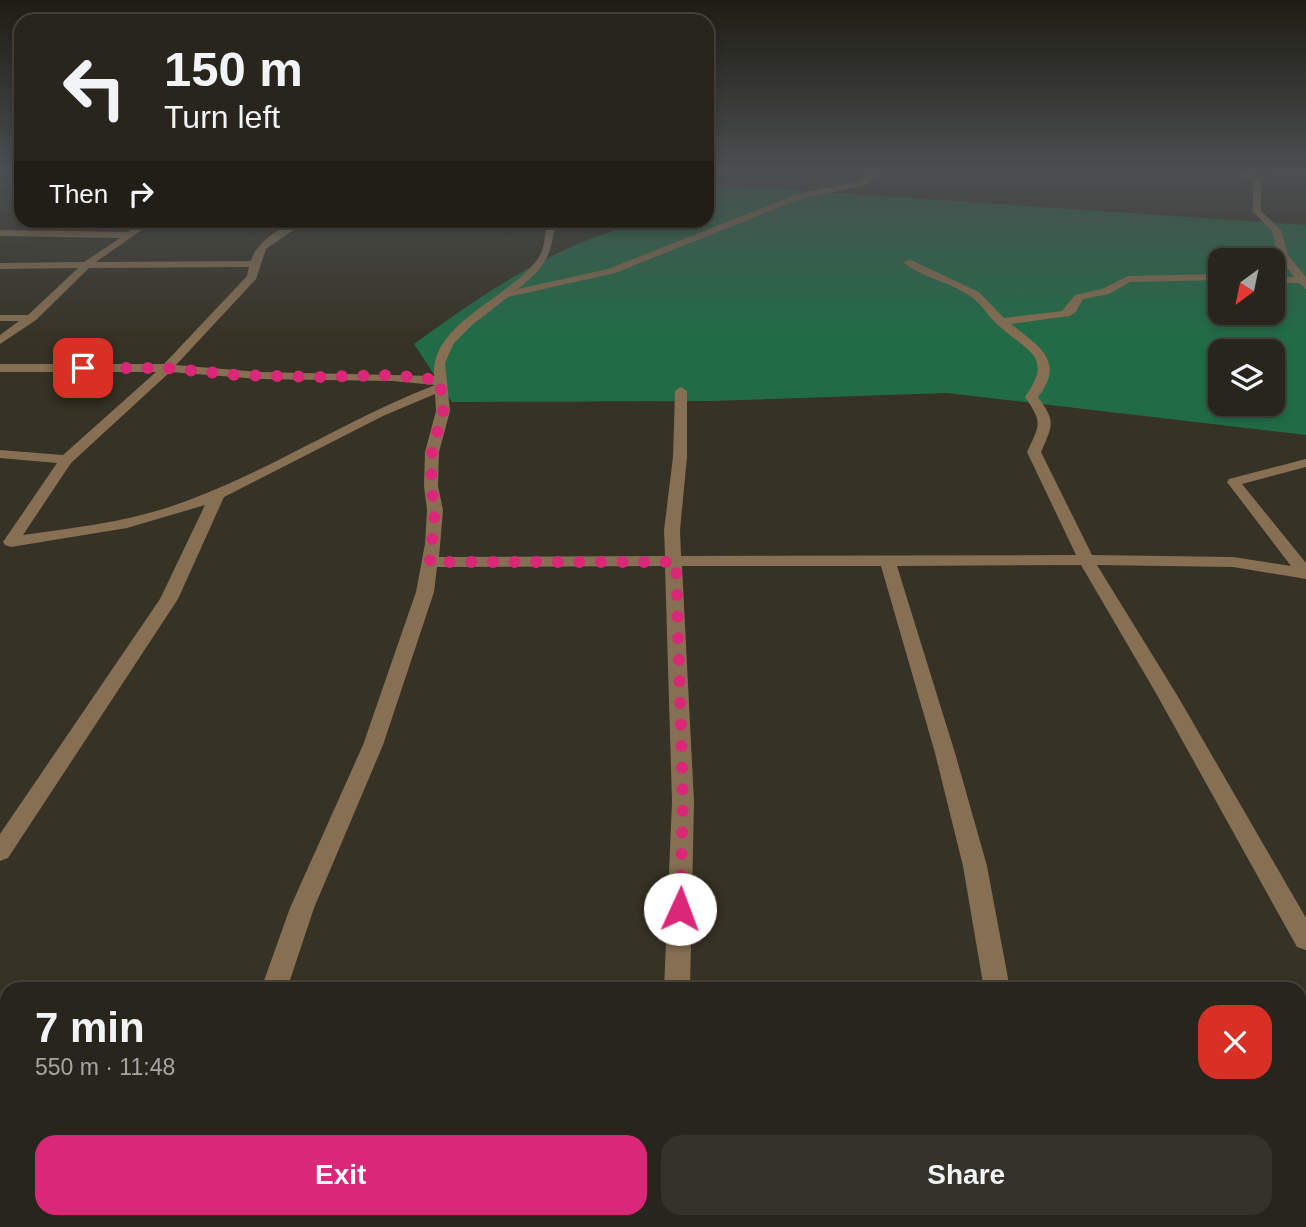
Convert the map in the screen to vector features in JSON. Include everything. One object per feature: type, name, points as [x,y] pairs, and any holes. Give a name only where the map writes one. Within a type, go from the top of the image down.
[{"type":"street","points":[[0,341],[32,318],[86,265],[140,228]]},
{"type":"street","points":[[4,546],[65,460],[167,368],[252,277],[257,255],[269,242],[294,228]]},
{"type":"street","points":[[276,982],[302,908],[373,744],[425,593],[435,510],[431,486],[432,452],[443,411],[440,377],[449,342],[468,323],[528,276],[545,256],[550,228]]},
{"type":"street","points":[[505,295],[611,271],[719,228]]},
{"type":"street","points":[[1274,228],[1283,255],[1305,282]]},
{"type":"street","points":[[0,233],[131,235]]},
{"type":"street","points":[[908,262],[975,294],[1001,322],[1036,351],[1044,362],[1040,388],[1032,392],[1031,397],[1045,416],[1046,425],[1034,452],[1087,562],[1167,695],[1306,940]]},
{"type":"street","points":[[0,266],[254,264]]},
{"type":"street","points":[[1001,322],[1065,314],[1071,311],[1079,297],[1112,290],[1128,279],[1208,277]]},
{"type":"street","points":[[1285,281],[1305,282]]},
{"type":"street","points":[[0,318],[32,318]]},
{"type":"street","points":[[0,368],[167,368],[236,375],[440,377]]},
{"type":"street","points":[[4,546],[121,526],[217,495],[407,399],[440,377]]},
{"type":"street","points":[[677,982],[683,802],[676,562],[672,530],[680,457],[681,391]]},
{"type":"street","points":[[0,454],[65,460]]},
{"type":"street","points":[[1306,463],[1234,482],[1306,573]]},
{"type":"street","points":[[0,852],[169,599],[217,495]]},
{"type":"street","points":[[430,562],[1233,562],[1306,573]]},
{"type":"street","points":[[888,562],[945,753],[975,866],[996,982]]},
{"type":"green space","points":[[622,228],[1306,228],[1306,435],[947,393],[713,401],[452,402],[414,344],[498,286],[561,252]]},
{"type":"route","points":[[83,368],[167,368],[236,375],[317,377],[393,375],[440,380],[443,411],[432,452],[431,486],[435,510],[430,562],[676,562],[683,802],[680,909]]}]
